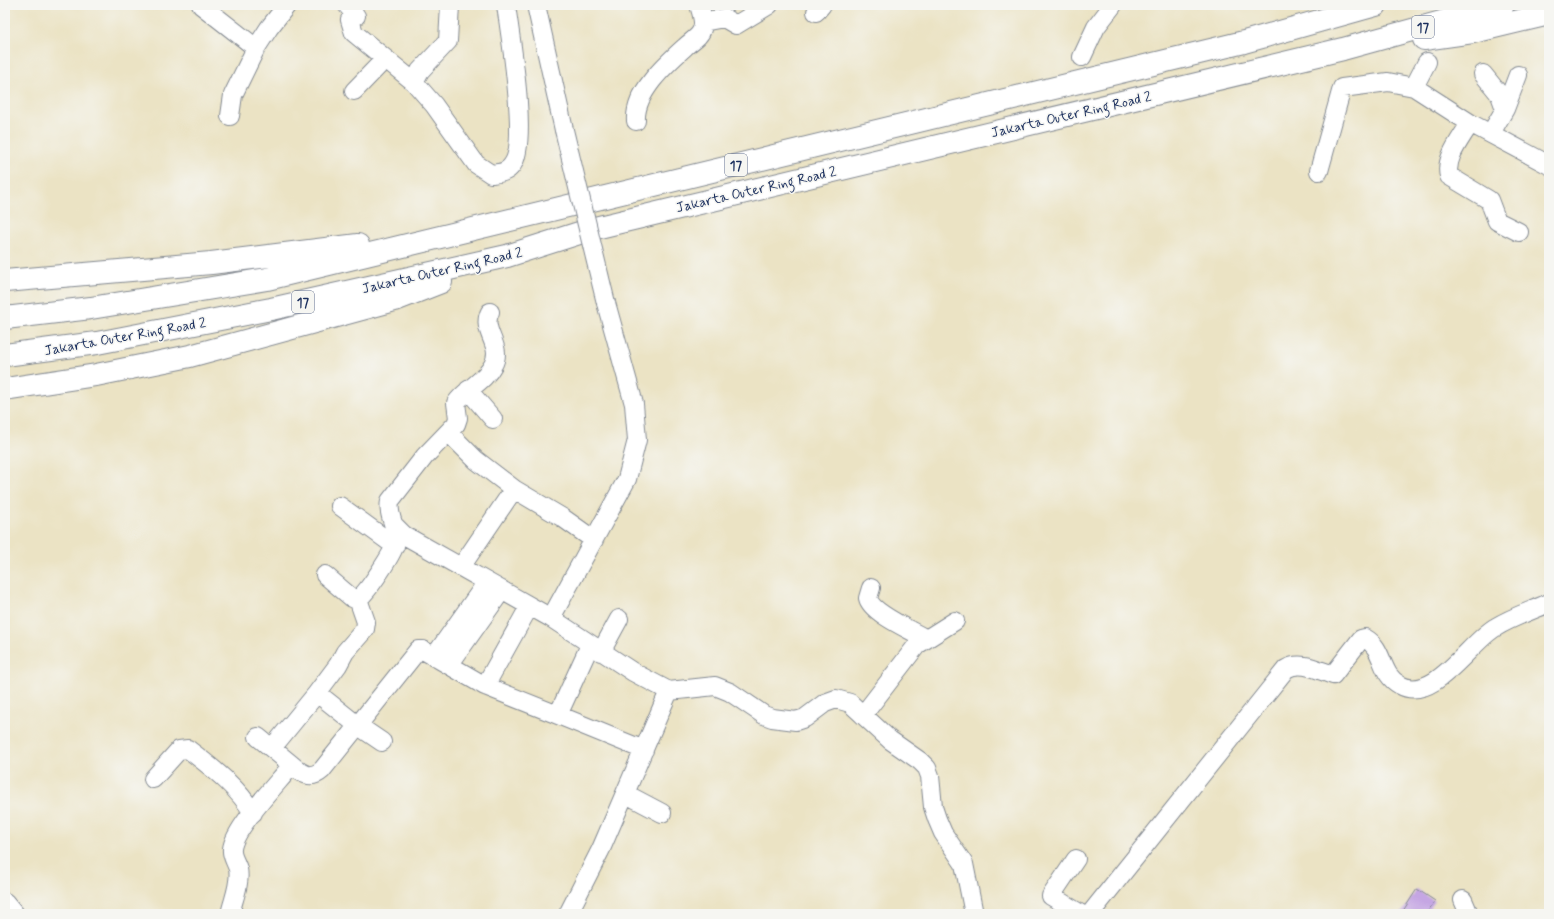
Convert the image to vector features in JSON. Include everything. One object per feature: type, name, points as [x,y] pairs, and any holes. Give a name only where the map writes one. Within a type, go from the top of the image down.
[{"type":"highway","name":"Jakarta Outer Ring Road 2","points":[[5,318],[91,308],[267,279],[1244,42],[1376,5]]},
{"type":"highway","name":"Jakarta Outer Ring Road 2","points":[[5,355],[97,343],[271,309],[507,256],[595,228],[1343,49],[1503,5]]},
{"type":"highway","points":[[1343,49],[1473,32],[1549,14]]},
{"type":"highway","points":[[5,281],[211,263],[456,233]]},
{"type":"highway","points":[[5,388],[96,375],[190,356],[395,300],[507,256]]},
{"type":"street","points":[[201,5],[256,48]]},
{"type":"street","points":[[230,116],[233,95],[256,48],[265,33],[287,5]]},
{"type":"street","points":[[414,82],[420,71],[448,41],[450,5]]},
{"type":"street","points":[[356,9],[350,20],[354,33],[414,82],[434,105],[476,164],[491,174],[505,172],[513,165],[517,152],[519,121],[506,5]]},
{"type":"street","points":[[536,5],[564,130],[606,304],[634,404],[637,440],[627,479],[551,618]]},
{"type":"street","points":[[1082,57],[1096,26],[1113,5]]},
{"type":"street","points":[[636,121],[635,113],[638,100],[645,89],[675,56],[699,35],[702,29],[701,9],[724,18],[736,26],[778,6]]},
{"type":"street","points":[[354,91],[385,59]]},
{"type":"street","points":[[1414,87],[1427,62]]},
{"type":"street","points":[[1483,74],[1500,95],[1505,109]]},
{"type":"street","points":[[1491,133],[1505,109],[1518,75]]},
{"type":"street","points":[[1318,171],[1342,88],[1388,82],[1414,87],[1470,123],[1549,165]]},
{"type":"street","points":[[1470,123],[1450,158],[1448,170],[1449,176],[1489,200],[1497,221],[1519,232]]},
{"type":"street","points":[[358,599],[378,575],[395,546],[396,538],[385,498],[456,424],[458,418],[456,403],[493,366],[496,355],[496,346],[486,326],[486,319],[490,312]]},
{"type":"street","points":[[468,390],[494,419]]},
{"type":"street","points":[[448,432],[476,460],[514,489],[563,518],[594,540]]},
{"type":"street","points":[[461,567],[514,489]]},
{"type":"street","points":[[340,506],[395,546]]},
{"type":"street","points":[[393,524],[404,535],[495,586],[529,607],[551,618],[651,683],[669,691],[715,686],[730,692],[764,715],[786,721],[796,721],[805,718],[825,702],[836,699],[850,703],[890,740],[920,761],[927,768],[930,776],[933,806],[937,819],[964,864],[974,914]]},
{"type":"street","points":[[325,575],[352,598],[358,599]]},
{"type":"street","points":[[441,661],[495,586]]},
{"type":"street","points":[[871,588],[868,598],[872,606],[886,616],[926,639]]},
{"type":"street","points":[[358,599],[366,622],[364,629],[345,652],[334,671],[317,693],[265,743],[303,774],[316,774],[322,770],[356,725],[418,650],[422,650],[485,686],[644,750]]},
{"type":"street","points":[[1076,858],[1051,896],[1079,913],[1286,669],[1292,665],[1299,664],[1333,675],[1361,639],[1365,638],[1373,642],[1378,648],[1386,671],[1396,683],[1404,687],[1422,687],[1444,675],[1479,639],[1495,627],[1549,603]]},
{"type":"street","points":[[485,686],[529,607]]},
{"type":"street","points":[[558,715],[595,648],[619,620]]},
{"type":"street","points":[[863,715],[917,645],[955,621]]},
{"type":"street","points":[[568,914],[602,849],[669,691]]},
{"type":"street","points":[[317,693],[356,725],[382,742]]},
{"type":"street","points":[[153,779],[179,750],[182,748],[188,749],[214,769],[243,795],[253,813]]},
{"type":"street","points":[[230,914],[238,878],[238,870],[232,855],[233,846],[241,830],[253,813],[292,765]]},
{"type":"street","points":[[626,794],[662,813]]},
{"type":"street","points":[[5,902],[15,914]]},
{"type":"building","points":[[1417,889],[1435,901],[1426,914],[1401,914]]}]
